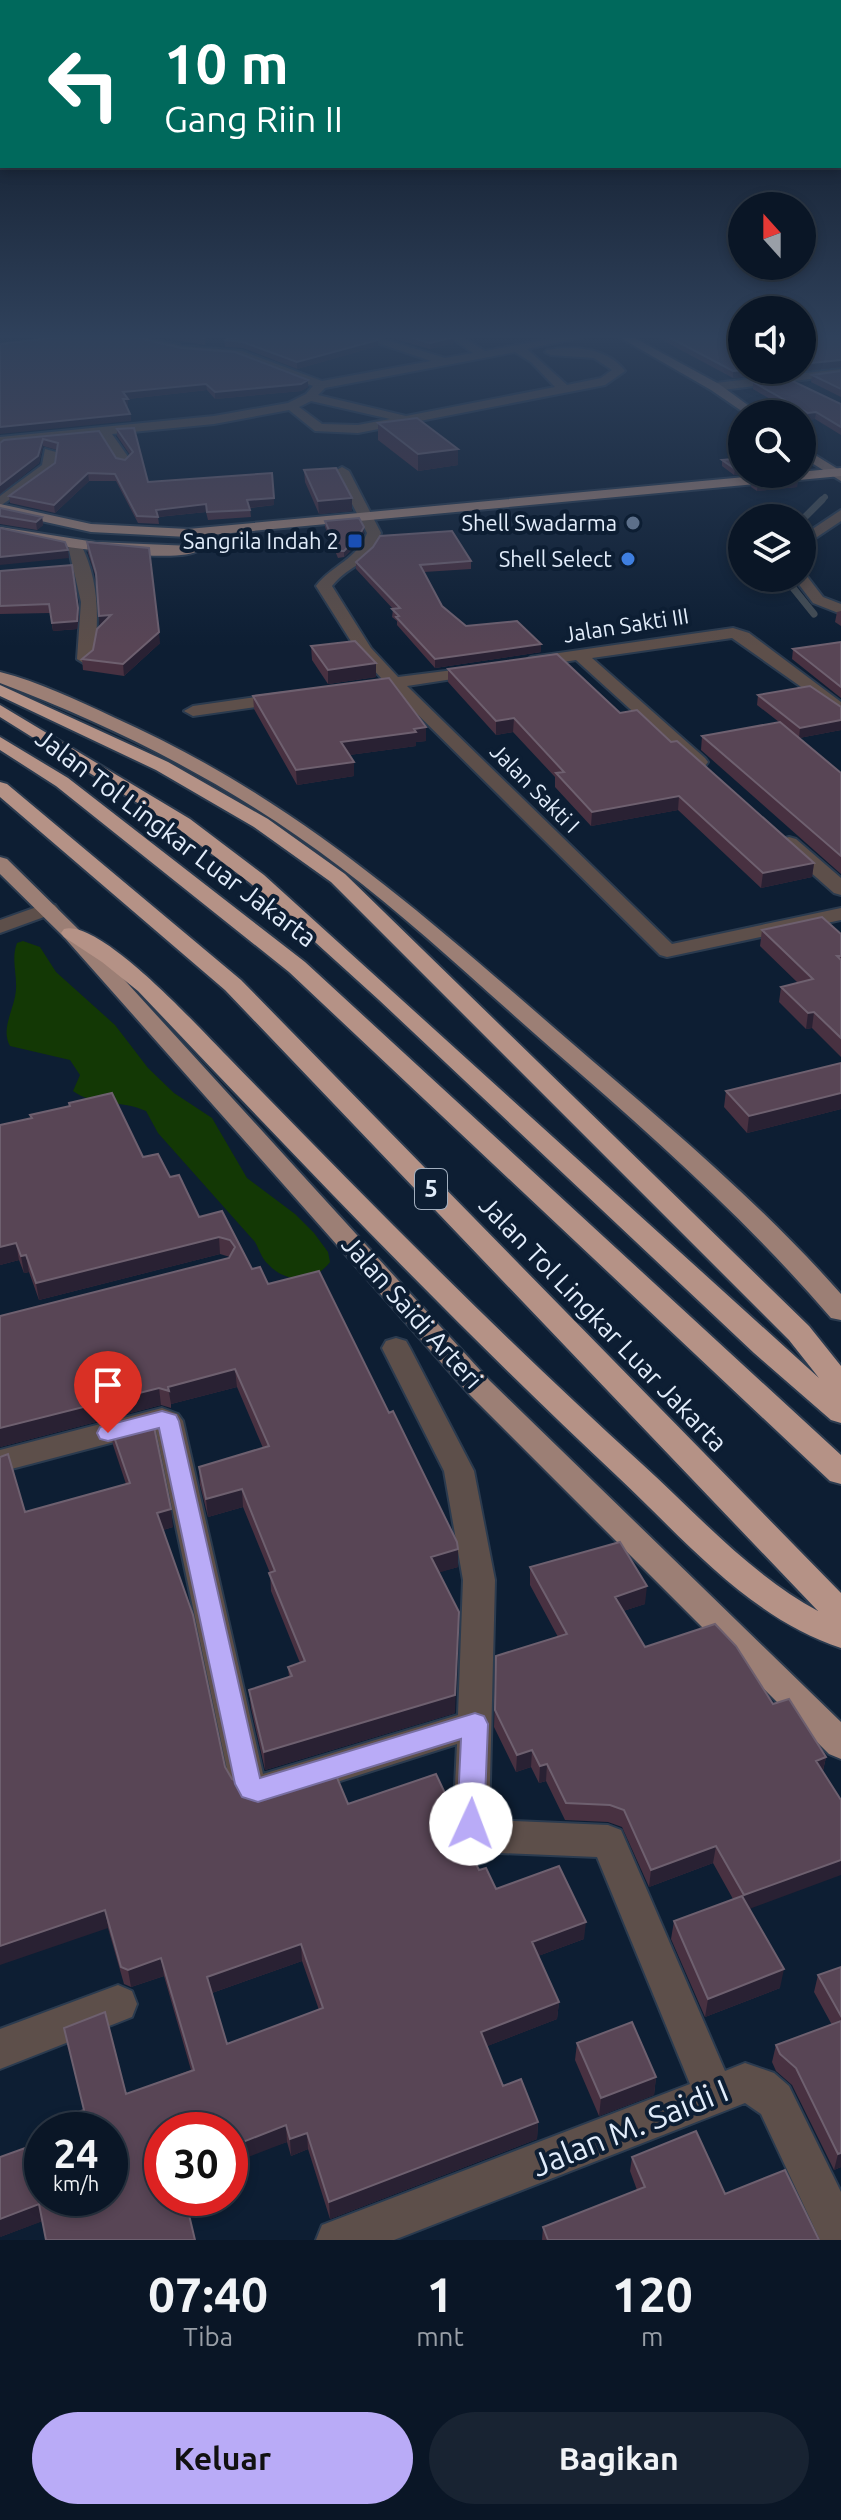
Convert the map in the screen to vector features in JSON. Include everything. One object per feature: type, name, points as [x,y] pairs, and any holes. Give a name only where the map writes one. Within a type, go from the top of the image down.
[{"type":"highway","points":[[0,690],[162,766],[261,823],[338,878],[799,1333],[841,1386]]},
{"type":"highway","points":[[0,710],[183,823],[257,879],[387,995],[764,1346],[841,1413]]},
{"type":"highway","name":"Jalan Tol Lingkar Luar Jakarta","points":[[0,742],[62,782],[297,967],[841,1473]]},
{"type":"highway","name":"Jalan Tol Lingkar Luar Jakarta","points":[[0,788],[233,985],[841,1614]]},
{"type":"highway","points":[[71,933],[146,986],[392,1242],[583,1428],[782,1605],[826,1631],[841,1635]]},
{"type":"main road","points":[[816,461],[839,477]]},
{"type":"main road","points":[[816,481],[839,477]]},
{"type":"main road","points":[[0,505],[91,528],[149,533],[376,528],[728,485]]},
{"type":"main road","points":[[768,495],[791,488]]},
{"type":"main road","points":[[351,535],[376,528]]},
{"type":"main road","points":[[0,531],[113,550],[208,549]]},
{"type":"main road","points":[[0,677],[164,747],[237,787],[318,841],[371,882],[676,1144],[781,1242],[841,1311]]},
{"type":"main road","name":"Jalan Saidi Arteri","points":[[0,863],[71,933],[480,1388],[841,1744]]},
{"type":"street","points":[[0,441],[29,439]]},
{"type":"street","points":[[109,439],[124,461]]},
{"type":"street","points":[[0,505],[48,467],[50,452]]},
{"type":"street","points":[[342,471],[376,528]]},
{"type":"street","points":[[816,533],[841,514]]},
{"type":"street","name":"Jalan Sakti I","points":[[376,528],[367,552],[333,575],[324,586],[365,651],[667,951],[841,914]]},
{"type":"street","points":[[75,546],[76,566],[91,634],[85,659]]},
{"type":"street","points":[[812,592],[818,600],[841,609]]},
{"type":"street","name":"Jalan Sakti III","points":[[363,687],[733,633],[743,636],[841,710]]},
{"type":"street","points":[[579,655],[710,772]]},
{"type":"street","points":[[193,711],[301,696]]},
{"type":"street","points":[[770,825],[841,889]]},
{"type":"street","points":[[0,927],[48,909]]},
{"type":"street","points":[[396,1348],[459,1471],[479,1580],[471,1830],[477,1836],[608,1841],[714,2093]]},
{"type":"street","points":[[0,1461],[162,1419],[168,1421],[248,1784],[252,1789],[258,1791],[475,1724]]},
{"type":"street","points":[[0,2049],[118,2004]]},
{"type":"street","name":"Jalan M. Saidi I","points":[[337,2240],[745,2083],[760,2087],[775,2100],[841,2238]]},
{"type":"green space","points":[[23,941],[40,947],[56,972],[115,1025],[148,1068],[174,1093],[212,1118],[247,1178],[295,1214],[328,1252],[330,1262],[323,1269],[300,1278],[291,1278],[275,1271],[255,1242],[158,1133],[146,1111],[81,1096],[73,1091],[80,1075],[70,1060],[10,1046],[7,1025],[16,989],[14,955],[17,943]]},
{"type":"building","points":[[19,439],[104,439],[116,458],[125,460],[133,452],[124,439],[137,439],[148,482],[272,473],[274,498],[247,500],[250,510],[207,512],[206,504],[156,510],[158,517],[137,516],[115,474],[88,473],[54,505],[9,496],[55,463],[58,443],[43,439],[38,456],[0,485],[0,443],[4,440]]},
{"type":"building","points":[[398,439],[444,439],[458,449],[418,454]]},
{"type":"building","points":[[336,468],[352,498],[318,501],[304,470]]},
{"type":"building","points":[[0,508],[42,517],[36,522],[0,516]]},
{"type":"building","points":[[359,518],[364,527],[360,534],[344,551],[338,551],[325,521]]},
{"type":"building","points":[[0,528],[65,542],[68,550],[0,557]]},
{"type":"building","points":[[452,531],[471,561],[420,565],[442,606],[466,626],[517,621],[541,644],[435,659],[396,617],[399,616],[392,609],[400,608],[356,562],[380,536]]},
{"type":"building","points":[[87,542],[149,548],[159,632],[123,664],[82,659],[93,650],[97,629],[111,615],[99,616],[96,573]]},
{"type":"building","points":[[72,565],[77,621],[52,623],[49,604],[0,606],[0,571]]},
{"type":"building","points":[[355,641],[376,663],[328,670],[311,646]]},
{"type":"building","points":[[841,642],[841,687],[793,649]]},
{"type":"building","points":[[557,654],[620,713],[637,710],[671,742],[677,741],[814,863],[763,873],[679,796],[592,812],[556,773],[564,772],[514,718],[496,721],[448,669]]},
{"type":"building","points":[[389,678],[426,727],[414,729],[416,732],[341,742],[354,762],[296,770],[253,696]]},
{"type":"building","points":[[810,686],[841,707],[841,720],[800,728],[758,695]]},
{"type":"building","points":[[780,722],[841,773],[841,856],[702,736]]},
{"type":"building","points":[[822,917],[841,934],[841,956],[837,956],[841,960],[841,1038],[781,987],[813,979],[762,930]]},
{"type":"building","points":[[841,1063],[841,1093],[749,1116],[726,1091]]},
{"type":"building","points":[[112,1093],[143,1157],[158,1154],[170,1177],[179,1175],[199,1217],[222,1211],[252,1269],[260,1267],[268,1284],[319,1271],[389,1413],[393,1411],[457,1542],[458,1549],[431,1557],[459,1612],[455,1695],[264,1752],[249,1690],[292,1676],[288,1667],[305,1661],[269,1573],[275,1571],[242,1489],[206,1499],[199,1467],[269,1446],[235,1369],[168,1387],[169,1391],[159,1388],[0,1428],[0,1316],[229,1258],[235,1247],[230,1240],[219,1237],[36,1283],[26,1255],[21,1256],[16,1243],[0,1247],[0,1125]]},
{"type":"building","points":[[152,1417],[171,1509],[157,1513],[193,1615],[225,1767],[232,1779],[257,1792],[333,1768],[348,1804],[436,1774],[451,1806],[451,1814],[479,1870],[486,1868],[496,1889],[559,1866],[586,1922],[532,1942],[559,2002],[481,2032],[503,2086],[521,2079],[538,2122],[329,2202],[307,2133],[290,2139],[286,2125],[248,2140],[248,2112],[144,2112],[144,2216],[189,2216],[195,2240],[46,2240],[41,2216],[128,2216],[128,2112],[78,2112],[84,2110],[64,2028],[105,2012],[126,2094],[194,2070],[161,1958],[128,1970],[121,1967],[105,1910],[0,1946],[0,1457],[8,1454],[25,1512],[130,1483],[111,1428]],"holes":[[[301,1944],[323,2008],[227,2044],[207,1977]]]},
{"type":"building","points":[[620,1542],[647,1586],[615,1597],[645,1647],[715,1624],[736,1646],[773,1704],[789,1699],[826,1757],[816,1761],[841,1800],[841,1860],[744,1895],[716,1846],[651,1870],[624,1810],[610,1805],[566,1803],[547,1764],[540,1766],[532,1750],[517,1755],[495,1710],[496,1656],[567,1634],[530,1567]]},
{"type":"building","points":[[742,1896],[784,1969],[708,1999],[674,1921]]},
{"type":"building","points":[[841,1967],[841,2016],[818,1975]]},
{"type":"building","points":[[841,2021],[841,2153],[838,2154],[796,2068],[780,2054],[776,2045]]},
{"type":"building","points":[[632,2022],[656,2077],[601,2098],[577,2043]]},
{"type":"building","points":[[696,2131],[725,2194],[785,2170],[819,2240],[548,2240],[543,2227],[645,2187],[632,2157]]},
{"type":"building","points":[[24,2148],[24,2210],[0,2219],[0,2157]]},
{"type":"waterway","points":[[816,506],[825,497]]},
{"type":"waterway","points":[[796,592],[814,614]]},
{"type":"place","name":"Shell Swadarma","points":[[633,523]]},
{"type":"place","name":"Sangrila Indah 2","points":[[355,541]]},
{"type":"place","name":"Shell Select","points":[[628,559]]},
{"type":"route","points":[[108,1433],[162,1419],[168,1421],[248,1784],[252,1789],[258,1791],[475,1724],[471,1824]]}]
